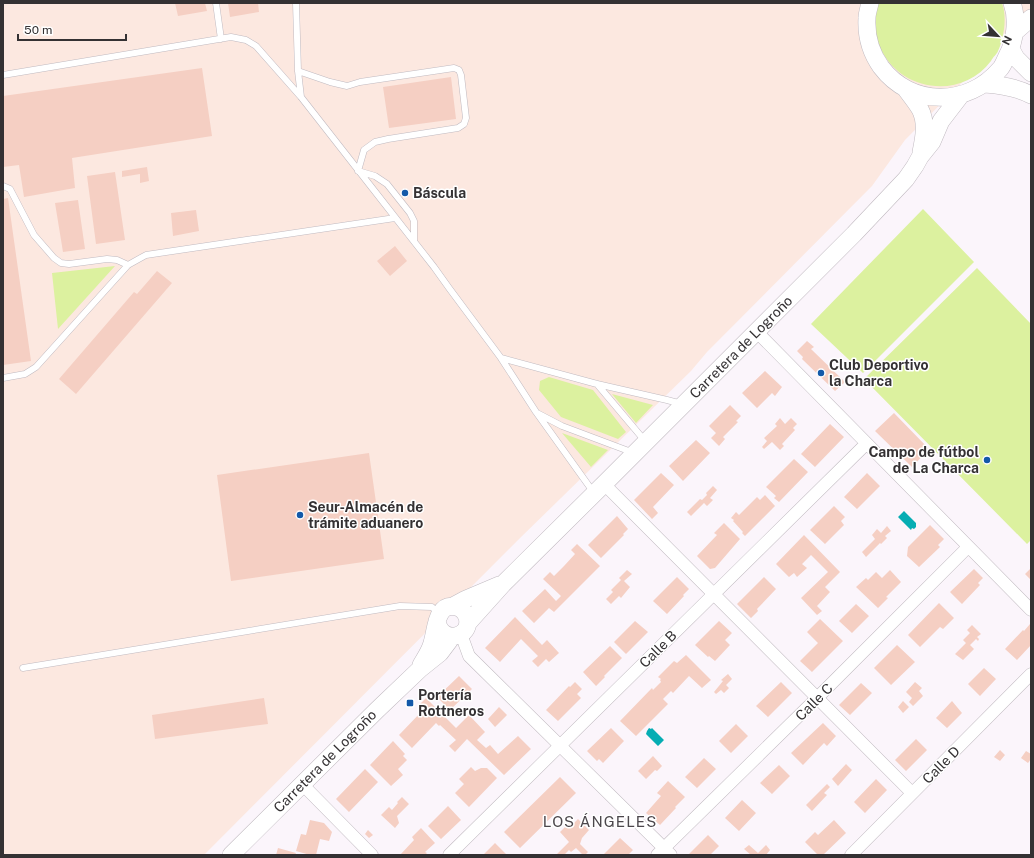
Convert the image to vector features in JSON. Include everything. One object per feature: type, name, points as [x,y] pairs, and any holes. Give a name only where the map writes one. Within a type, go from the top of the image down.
[{"type":"main road","points":[[870,3],[867,18],[868,39],[876,59],[888,76],[905,88],[923,96],[942,98],[961,95],[973,90],[984,84],[1000,69],[1011,50],[1015,32],[1014,8],[1012,3]]},
{"type":"main road","points":[[1015,32],[1031,18]]},
{"type":"main road","points":[[1011,50],[1016,58],[1031,74]]},
{"type":"main road","points":[[984,84],[1007,86],[1022,90],[1031,95]]},
{"type":"main road","points":[[905,88],[920,109],[924,122],[924,136],[920,157]]},
{"type":"main road","name":"Carretera de Logroño","points":[[231,855],[371,715],[420,669],[440,653],[503,584],[600,489],[854,234],[901,184],[915,166],[932,142],[941,121],[961,95]]},
{"type":"main road","name":"Carretera de Logroño","points":[[420,669],[443,614],[466,599],[503,584]]},
{"type":"main road","points":[[459,608],[463,611],[467,616],[460,631],[446,635],[441,631],[438,626],[443,614],[459,608]]},
{"type":"street","points":[[756,332],[1031,610]]},
{"type":"street","name":"Calle B","points":[[449,855],[866,444]]},
{"type":"street","points":[[600,489],[714,594],[912,794]]},
{"type":"street","name":"Calle C","points":[[664,853],[968,547]]},
{"type":"street","points":[[460,631],[469,656],[560,745],[664,853]]},
{"type":"street","name":"Calle D","points":[[851,855],[1031,674]]},
{"type":"street","points":[[302,784],[372,855]]},
{"type":"lane","points":[[216,3],[221,39]]},
{"type":"lane","points":[[296,3],[298,71],[301,97]]},
{"type":"lane","points":[[3,75],[221,39],[232,38],[246,40],[256,46],[301,97],[395,218],[414,240],[501,358],[536,412],[600,489]]},
{"type":"lane","points":[[298,71],[347,86],[360,82],[447,69],[454,68],[459,70],[466,118],[464,124],[458,128],[375,142],[364,150],[358,171]]},
{"type":"lane","points":[[358,171],[375,176],[387,184],[410,213],[414,221],[414,240]]},
{"type":"lane","points":[[3,186],[10,189],[34,235],[54,258],[61,263],[69,264],[107,259],[117,260],[128,264]]},
{"type":"lane","points":[[3,378],[25,374],[36,367],[128,264],[146,255],[395,218]]},
{"type":"lane","points":[[501,358],[683,405]]},
{"type":"lane","points":[[597,384],[641,448]]},
{"type":"lane","points":[[536,412],[562,426],[641,448]]},
{"type":"lane","points":[[23,668],[400,606],[432,607],[443,614]]},
{"type":"shaded area","points":[[3,3],[1031,3],[1031,13],[905,140],[872,186],[707,352],[691,371],[517,541],[204,855],[3,855]]},
{"type":"green space","points":[[877,3],[1002,3],[1005,21],[1000,46],[991,61],[978,74],[964,82],[947,86],[931,86],[915,81],[900,73],[888,61],[879,45],[875,29]]},
{"type":"green space","points":[[923,209],[974,262],[863,373],[811,324]]},
{"type":"green space","points":[[115,266],[58,329],[52,273]]},
{"type":"green space","name":"Campo de fútbol de La Charca","points":[[977,268],[1031,324],[1031,540],[1027,544],[864,379]]},
{"type":"green space","points":[[549,377],[593,390],[626,432],[618,439],[561,417],[539,390],[540,381]]},
{"type":"green space","points":[[612,394],[653,405],[636,423]]},
{"type":"green space","points":[[562,433],[608,450],[591,467]]},
{"type":"water","points":[[904,511],[916,523],[916,527],[914,529],[912,528],[911,530],[898,517]]},
{"type":"water","points":[[649,728],[652,728],[664,740],[658,746],[646,734]]},
{"type":"building","points":[[175,3],[205,3],[207,11],[178,16]]},
{"type":"building","points":[[228,3],[258,3],[259,12],[230,17]]},
{"type":"building","points":[[202,68],[212,136],[72,158],[75,188],[24,197],[19,165],[3,167],[3,96]]},
{"type":"building","points":[[451,77],[456,119],[389,128],[383,87]]},
{"type":"building","points":[[147,167],[149,181],[140,183],[140,174],[122,177],[122,171]]},
{"type":"building","points":[[115,172],[125,240],[96,244],[87,176]]},
{"type":"building","name":"Báscula","points":[[405,188],[410,194],[406,197],[401,191]]},
{"type":"building","points":[[8,198],[31,361],[3,365],[3,199]]},
{"type":"building","points":[[78,200],[85,249],[63,252],[55,203]]},
{"type":"building","points":[[196,210],[199,231],[173,236],[171,213]]},
{"type":"building","points":[[395,246],[407,261],[390,276],[377,261]]},
{"type":"building","points":[[157,271],[172,283],[76,394],[59,379],[134,292],[137,294]]},
{"type":"building","points":[[807,341],[814,347],[811,349],[845,382],[835,391],[802,359],[803,357],[797,351]]},
{"type":"building","points":[[765,371],[782,387],[775,396],[772,393],[757,408],[742,393]]},
{"type":"building","points":[[730,405],[741,416],[736,421],[738,422],[723,437],[725,439],[719,446],[711,438],[716,433],[709,426]]},
{"type":"building","points":[[894,413],[929,449],[912,467],[875,431]]},
{"type":"building","points":[[780,418],[785,424],[791,418],[797,424],[793,428],[795,430],[782,444],[784,446],[780,450],[772,442],[764,449],[762,447],[767,441],[764,438],[777,426],[775,424]]},
{"type":"building","points":[[830,424],[844,437],[815,467],[801,454]]},
{"type":"building","points":[[696,440],[710,453],[683,481],[669,466]]},
{"type":"building","points":[[369,453],[384,559],[231,581],[217,475]]},
{"type":"building","points":[[794,459],[808,472],[779,502],[774,498],[776,496],[766,487]]},
{"type":"building","points":[[661,473],[674,485],[653,507],[658,513],[652,519],[634,500]]},
{"type":"building","points":[[867,473],[880,486],[857,509],[844,497]]},
{"type":"building","points":[[713,486],[717,490],[710,498],[713,500],[707,506],[704,503],[691,516],[687,512],[700,499],[702,500],[707,495],[706,493]]},
{"type":"building","points":[[765,495],[775,506],[745,536],[731,518],[736,512],[739,515],[757,497],[760,500]]},
{"type":"building","points":[[834,506],[845,517],[841,521],[844,525],[825,544],[810,530]]},
{"type":"building","points":[[617,516],[628,529],[601,558],[588,545]]},
{"type":"building","points":[[724,523],[740,539],[715,568],[710,569],[697,556],[717,535],[714,533]]},
{"type":"building","points":[[930,525],[944,539],[938,545],[940,547],[919,567],[907,556],[908,547]]},
{"type":"building","points":[[887,526],[891,531],[885,536],[887,538],[866,557],[862,552],[875,539],[872,535],[877,529],[881,533]]},
{"type":"building","points":[[804,535],[840,572],[825,587],[830,592],[817,606],[822,611],[817,615],[801,598],[828,572],[811,555],[802,564],[807,568],[797,577],[794,573],[789,577],[776,564]]},
{"type":"building","points":[[577,544],[600,566],[554,612],[549,608],[534,623],[522,611],[545,589],[556,601],[561,596],[543,579],[550,572],[554,576],[564,566],[575,554],[571,550]]},
{"type":"building","points":[[1031,568],[1031,580],[1025,574]]},
{"type":"building","points":[[974,569],[983,578],[978,583],[980,585],[962,604],[950,592]]},
{"type":"building","points":[[627,570],[632,574],[624,581],[630,587],[621,598],[619,596],[611,604],[606,599],[613,592],[611,590],[621,580],[619,578]]},
{"type":"building","points":[[890,570],[901,582],[886,597],[888,598],[878,608],[856,587],[866,578],[868,580],[876,572],[882,578]]},
{"type":"building","points":[[677,577],[689,589],[667,614],[653,601]]},
{"type":"building","points":[[764,577],[776,589],[757,609],[758,611],[751,618],[737,604]]},
{"type":"building","points":[[939,603],[954,618],[943,629],[940,627],[920,647],[908,635]]},
{"type":"building","points":[[856,604],[869,616],[852,633],[839,621]]},
{"type":"building","points":[[515,617],[542,645],[547,640],[559,653],[549,662],[546,659],[538,667],[532,661],[538,656],[521,639],[500,662],[485,648]]},
{"type":"building","points":[[820,619],[843,641],[812,672],[800,661],[818,643],[807,632]]},
{"type":"building","points":[[635,621],[648,632],[626,654],[614,642]]},
{"type":"building","points":[[719,621],[732,633],[725,640],[730,645],[715,661],[709,656],[708,657],[695,645]]},
{"type":"building","points":[[1030,624],[1031,645],[1017,660],[1005,649]]},
{"type":"building","points":[[972,625],[981,634],[977,637],[979,639],[978,641],[976,639],[970,645],[974,649],[963,660],[955,654],[966,643],[963,640],[970,633],[967,630]]},
{"type":"building","points":[[897,645],[915,662],[891,685],[874,668]]},
{"type":"building","points":[[610,646],[622,658],[596,686],[583,672]]},
{"type":"building","points":[[686,655],[711,680],[702,688],[689,676],[673,693],[671,691],[663,699],[668,704],[636,736],[620,721],[652,688],[653,690],[661,682],[661,679],[658,677],[674,661],[677,663]]},
{"type":"building","points":[[984,668],[996,679],[980,696],[968,684]]},
{"type":"building","points":[[728,674],[732,679],[726,685],[729,688],[724,693],[721,690],[716,694],[714,692],[723,681],[721,680]]},
{"type":"building","points":[[459,676],[472,689],[450,710],[437,697]]},
{"type":"building","points":[[575,682],[582,689],[577,694],[581,698],[558,721],[546,710],[569,686],[570,687]]},
{"type":"building","points":[[781,682],[792,693],[768,717],[756,706]]},
{"type":"building","points":[[915,682],[922,688],[919,691],[923,696],[913,706],[909,702],[912,698],[906,692]]},
{"type":"building","points":[[861,683],[872,693],[850,715],[839,705]]},
{"type":"building","points":[[264,698],[268,724],[155,739],[152,715]]},
{"type":"building","points":[[426,698],[456,728],[469,715],[485,732],[477,740],[486,748],[490,745],[498,754],[518,736],[531,749],[504,775],[467,739],[455,752],[449,746],[456,740],[436,723],[412,748],[399,735],[423,710],[425,712],[427,710],[420,704]]},
{"type":"building","points":[[903,701],[909,707],[903,713],[898,707]]},
{"type":"building","points":[[952,701],[962,713],[947,728],[936,718]]},
{"type":"building","points":[[499,707],[507,715],[495,727],[488,719]]},
{"type":"building","points":[[823,723],[836,736],[827,746],[824,743],[803,765],[791,753]]},
{"type":"building","points":[[736,724],[748,736],[731,753],[719,741]]},
{"type":"building","points":[[611,728],[624,741],[603,763],[599,759],[597,761],[587,751]]},
{"type":"building","points":[[916,739],[927,750],[906,771],[895,760]]},
{"type":"building","points":[[393,741],[405,754],[403,756],[407,760],[398,769],[403,775],[391,786],[370,765]]},
{"type":"building","points":[[1000,750],[1005,755],[1000,761],[994,757]]},
{"type":"building","points":[[1026,751],[1031,754],[1031,759],[1028,763],[1021,758]]},
{"type":"building","points":[[653,756],[662,766],[657,771],[655,770],[646,779],[638,771]]},
{"type":"building","points":[[704,758],[716,769],[697,788],[685,777]]},
{"type":"building","points":[[846,764],[852,770],[838,786],[832,779]]},
{"type":"building","points":[[779,765],[790,776],[772,794],[760,783]]},
{"type":"building","points":[[471,767],[475,771],[481,768],[487,768],[497,778],[469,807],[455,793],[464,784],[459,779]]},
{"type":"building","points":[[365,769],[378,782],[349,812],[336,799]]},
{"type":"building","points":[[560,777],[576,793],[520,848],[504,832]]},
{"type":"building","points":[[876,779],[887,790],[865,813],[854,802]]},
{"type":"building","points":[[668,781],[685,797],[660,825],[646,813],[661,796],[657,793]]},
{"type":"building","points":[[827,784],[830,787],[824,793],[827,795],[812,811],[806,805]]},
{"type":"building","points":[[402,797],[409,804],[397,816],[399,823],[395,828],[381,815],[389,807],[392,810]]},
{"type":"building","points":[[742,800],[756,813],[739,831],[725,818]]},
{"type":"building","points":[[448,806],[461,820],[441,839],[428,826]]},
{"type":"building","points":[[578,819],[589,830],[582,838],[580,844],[588,852],[583,855],[576,848],[571,852],[569,850],[564,855],[558,855],[557,854],[569,842],[560,832],[570,822],[573,824]]},
{"type":"building","points":[[310,820],[324,823],[332,832],[329,841],[320,839],[316,855],[296,851],[301,834],[306,835]]},
{"type":"building","points":[[834,820],[846,833],[823,855],[818,855],[805,842],[815,832],[818,835]]},
{"type":"building","points":[[421,828],[435,843],[425,852],[427,853],[425,855],[400,855],[414,840],[412,837]]},
{"type":"building","points":[[368,830],[373,835],[369,838],[365,834]]},
{"type":"building","points":[[708,835],[719,846],[710,855],[688,855]]},
{"type":"building","points":[[620,838],[633,850],[628,855],[603,855]]},
{"type":"building","points":[[495,843],[507,855],[483,855]]},
{"type":"building","points":[[749,845],[758,853],[766,845],[770,850],[766,855],[751,855],[744,849]]},
{"type":"building","points":[[278,848],[296,853],[295,855],[276,855]]},
{"type":"place","name":"Báscula","points":[[405,193]]},
{"type":"place","name":"Club Deportivo la Charca","points":[[821,373]]},
{"type":"place","name":"Campo de fútbol de La Charca","points":[[987,460]]},
{"type":"place","name":"Seur-Almacén de trámite aduanero","points":[[300,515]]},
{"type":"place","name":"Portería Rottneros","points":[[410,703]]},
{"type":"district","name":"LOS ÁNGELES","points":[[600,822]]}]
